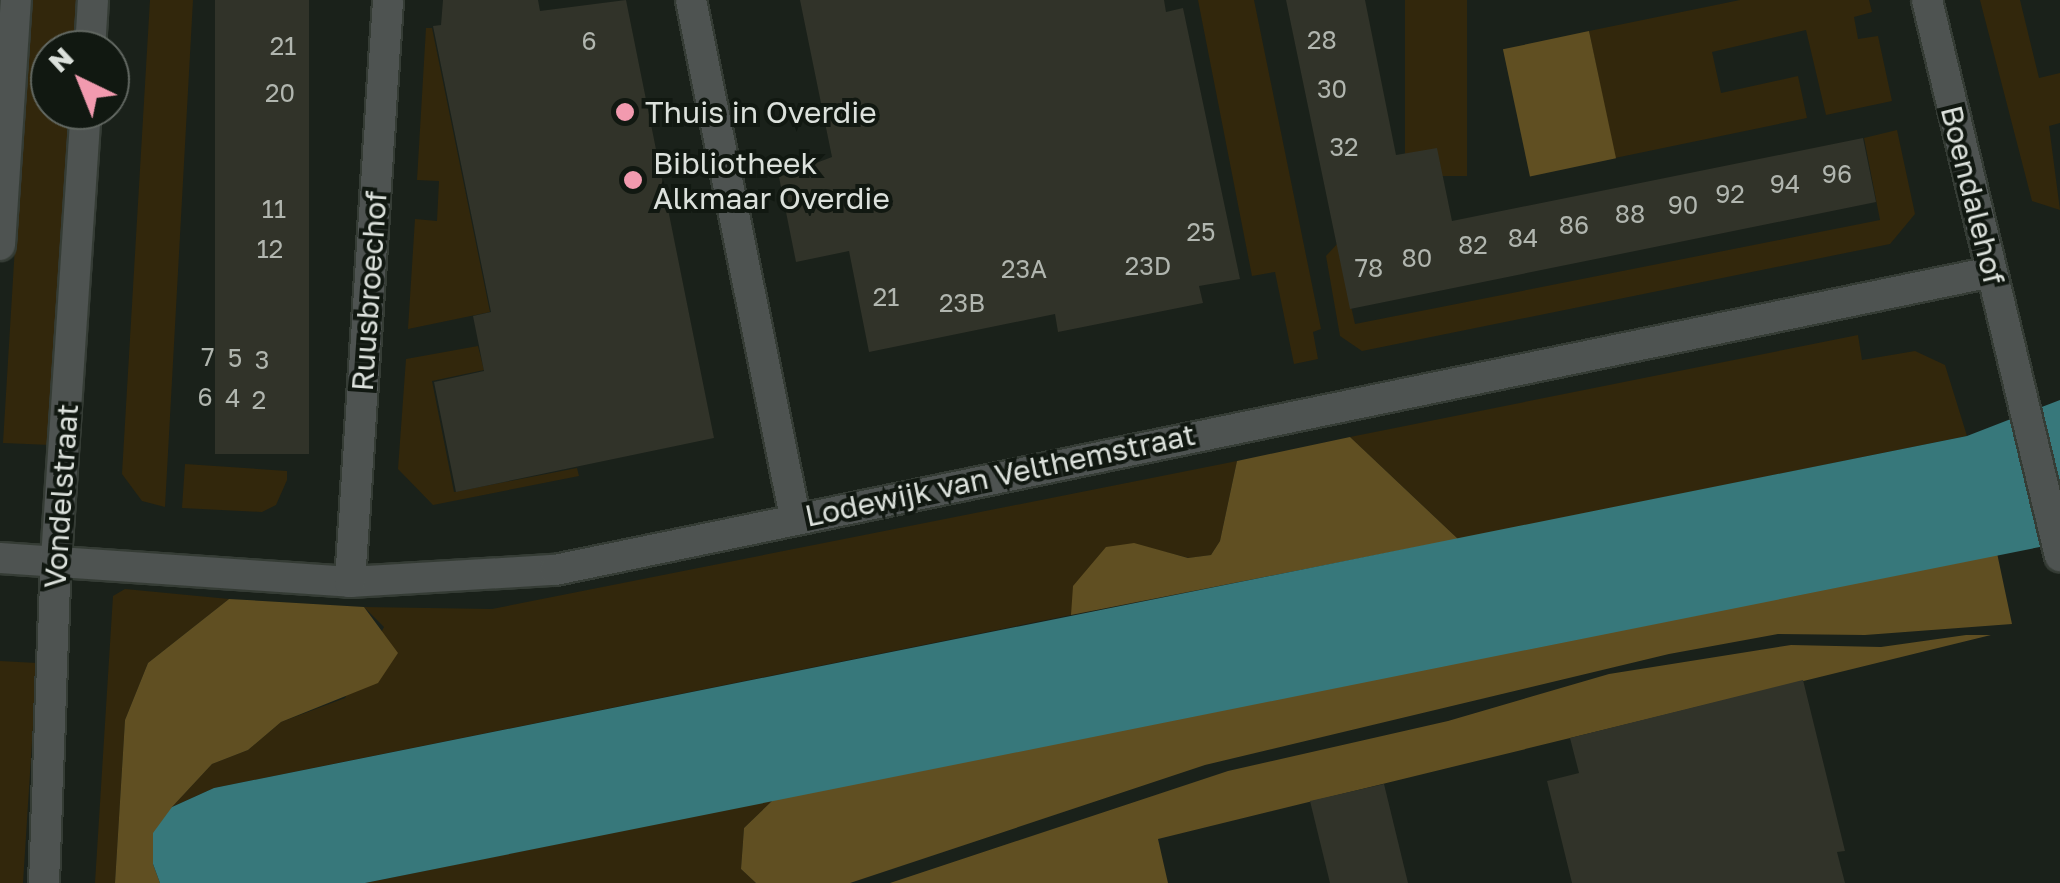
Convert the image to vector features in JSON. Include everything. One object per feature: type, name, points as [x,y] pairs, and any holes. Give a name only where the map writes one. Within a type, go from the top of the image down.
[{"type":"street","points":[[0,245],[16,0]]},
{"type":"street","points":[[91,30],[93,0]]},
{"type":"street","name":"Ruusbroechof","points":[[350,582],[388,0]]},
{"type":"street","points":[[690,0],[794,517]]},
{"type":"street","name":"Boendalehof","points":[[1926,0],[2060,556]]},
{"type":"street","name":"Vondelstraat","points":[[44,883],[56,559],[85,130]]},
{"type":"street","name":"Lodewijk van Velthemstraat","points":[[0,558],[350,582],[555,570],[794,517],[1991,272]]},
{"type":"shaded area","points":[[30,0],[79,0],[77,30],[30,30],[30,130],[71,130],[51,445],[3,443]]},
{"type":"shaded area","points":[[150,0],[193,0],[165,507],[142,501],[122,474]]},
{"type":"shaded area","points":[[1198,0],[1254,0],[1321,329],[1313,332],[1318,359],[1294,364],[1275,272],[1252,276]]},
{"type":"shaded area","points":[[1405,0],[1467,0],[1467,176],[1405,176]]},
{"type":"shaded area","points":[[1740,0],[1869,0],[1872,12],[1854,17],[1858,39],[1878,36],[1892,101],[1826,115],[1806,30],[1712,52],[1721,93],[1798,76],[1807,118],[1615,158],[1589,31]]},
{"type":"shaded area","points":[[1980,0],[2020,0],[2039,78],[2060,73],[2060,123],[2049,126],[2060,210],[2032,201]]},
{"type":"shaded area","points":[[426,28],[432,28],[490,312],[408,329],[415,219],[437,221],[439,181],[417,180]]},
{"type":"shaded area","points":[[1589,31],[1616,158],[1530,176],[1503,49]]},
{"type":"shaded area","points":[[1897,130],[1915,214],[1890,244],[1362,351],[1340,336],[1326,256],[1337,244],[1355,324],[1880,220],[1864,138]]},
{"type":"shaded area","points":[[1858,335],[1862,360],[1915,351],[1945,365],[1967,436],[1458,539],[1350,437]]},
{"type":"shaded area","points":[[478,346],[484,370],[432,381],[454,492],[577,468],[579,476],[433,505],[398,469],[406,359]]},
{"type":"shaded area","points":[[1350,437],[1458,539],[1071,615],[1073,586],[1106,547],[1134,543],[1188,558],[1211,555],[1220,541],[1237,461]]},
{"type":"shaded area","points":[[1237,461],[1220,541],[1211,555],[1189,558],[1134,544],[1071,615],[214,788],[172,807],[212,764],[248,750],[281,722],[345,698],[384,627],[364,607],[492,609]]},
{"type":"shaded area","points":[[185,464],[287,471],[287,480],[276,505],[262,512],[182,508]]},
{"type":"shaded area","points":[[1997,553],[2012,624],[1865,635],[1778,634],[1669,654],[1205,765],[850,883],[756,883],[741,869],[744,828],[773,800]]},
{"type":"shaded area","points":[[125,589],[229,599],[148,663],[125,720],[115,883],[95,883],[113,596]]},
{"type":"shaded area","points":[[229,599],[364,607],[398,653],[378,683],[281,722],[248,750],[212,764],[172,807],[153,864],[160,883],[115,883],[125,720],[148,663]]},
{"type":"shaded area","points":[[1991,635],[1158,839],[1168,883],[890,883],[1228,771],[1448,721],[1609,674],[1791,645],[1881,647]]},
{"type":"shaded area","points":[[0,661],[37,663],[23,883],[0,883]]},
{"type":"shaded area","points":[[773,800],[744,828],[741,869],[756,883],[365,883]]},
{"type":"water","points":[[2060,400],[2060,543],[365,883],[160,883],[153,864],[153,833],[172,807],[214,788],[1967,436]]},
{"type":"building","points":[[215,0],[309,0],[309,454],[215,454]]},
{"type":"building","points":[[443,0],[538,0],[540,11],[626,0],[714,438],[456,492],[434,382],[484,371],[473,316],[491,312],[433,26],[441,25]]},
{"type":"building","points":[[800,0],[1164,0],[1166,12],[1183,8],[1240,279],[1199,286],[1203,303],[1058,332],[1055,314],[869,352],[849,251],[796,262],[779,177],[832,157]]},
{"type":"building","points":[[1286,0],[1365,0],[1396,155],[1437,148],[1452,221],[1863,138],[1876,202],[1350,309]]},
{"type":"building","points":[[1803,680],[1845,851],[1837,852],[1845,883],[1572,883],[1547,781],[1579,773],[1570,738]]},
{"type":"building","points":[[1384,784],[1408,883],[1330,883],[1310,801]]},
{"type":"place","name":"Thuis in Overdie","points":[[625,112]]},
{"type":"place","name":"Bibliotheek Alkmaar Overdie","points":[[633,180]]}]
